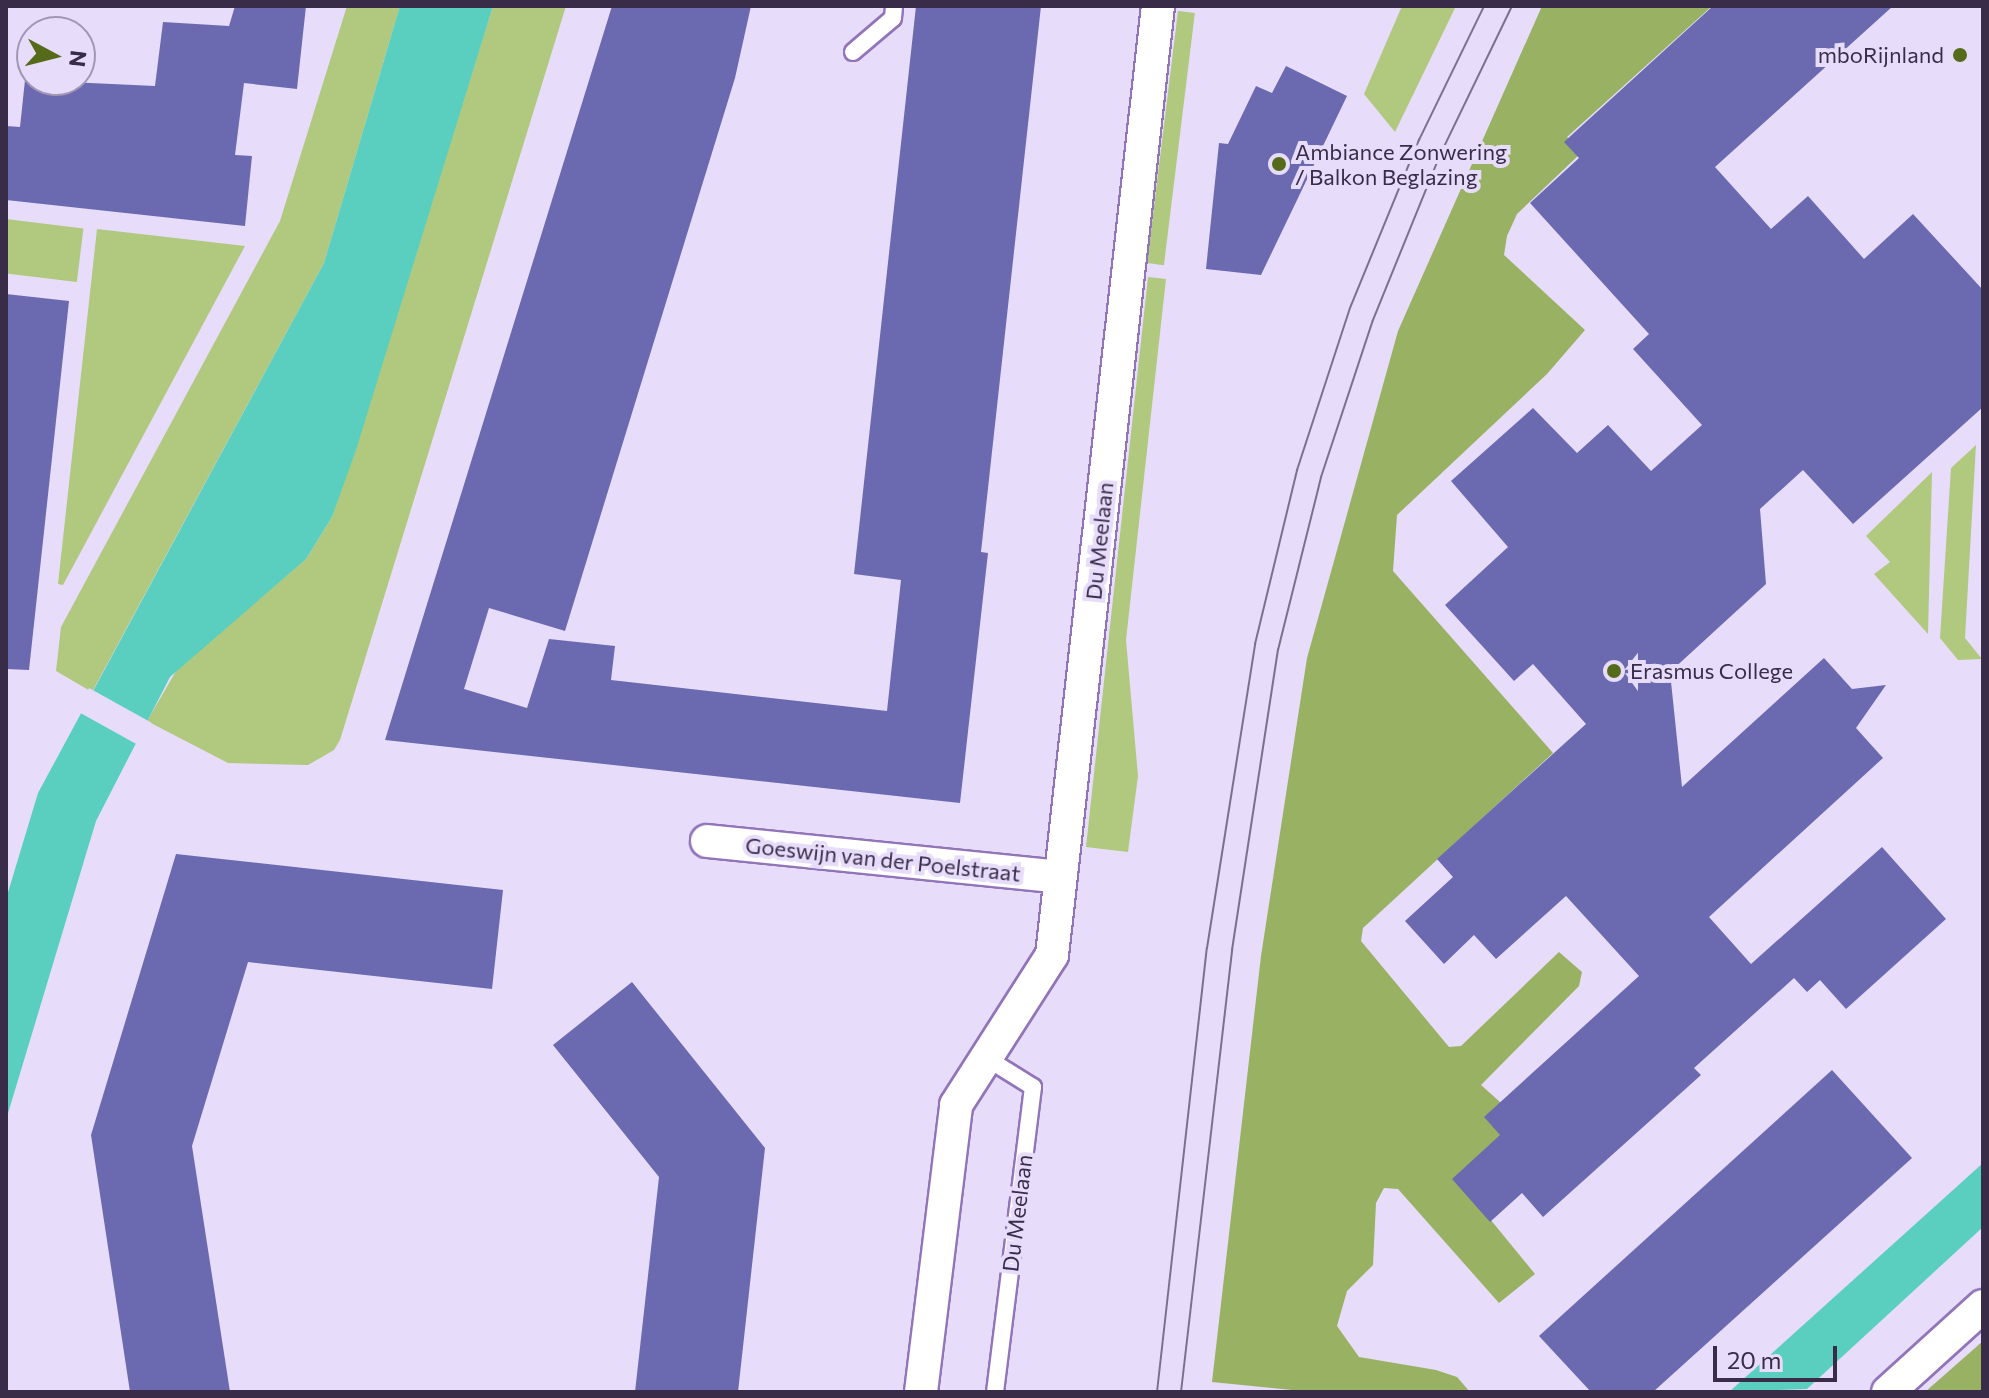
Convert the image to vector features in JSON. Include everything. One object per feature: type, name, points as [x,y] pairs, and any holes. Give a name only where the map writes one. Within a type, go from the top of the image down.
[{"type":"street","name":"Du Meelaan","points":[[921,1392],[956,1105],[1052,955],[1158,6]]},
{"type":"street","name":"Goeswijn van der Poelstraat","points":[[707,841],[1059,877]]},
{"type":"street","points":[[1888,1392],[1983,1306]]},
{"type":"lane","points":[[853,52],[893,18],[894,6]]},
{"type":"lane","name":"Du Meelaan","points":[[988,1059],[1033,1087],[995,1392]]},
{"type":"shaded area","points":[[347,6],[400,6],[324,263],[92,692],[56,671],[61,627],[280,221]]},
{"type":"shaded area","points":[[400,6],[493,6],[356,450],[332,517],[306,559],[170,677],[96,821],[6,1120],[6,899],[38,793],[324,263]]},
{"type":"shaded area","points":[[493,6],[566,6],[340,740],[334,750],[308,765],[228,763],[147,721],[179,666],[306,559],[332,517]]},
{"type":"shaded area","points":[[1402,6],[1456,6],[1395,132],[1364,94]]},
{"type":"shaded area","points":[[1542,6],[1712,6],[1567,137],[1581,153],[1517,214],[1507,236],[1504,255],[1585,330],[1547,374],[1397,515],[1393,571],[1553,753],[1363,928],[1361,941],[1449,1047],[1461,1046],[1559,952],[1582,972],[1579,986],[1481,1085],[1500,1102],[1503,1134],[1490,1219],[1535,1274],[1499,1303],[1398,1189],[1384,1188],[1376,1203],[1373,1265],[1347,1291],[1337,1326],[1359,1357],[1436,1370],[1457,1377],[1470,1392],[1311,1392],[1212,1382],[1261,956],[1307,658],[1398,331]]},
{"type":"shaded area","points":[[1178,11],[1195,13],[1164,265],[1147,263]]},
{"type":"shaded area","points":[[6,219],[83,229],[77,282],[6,273]]},
{"type":"shaded area","points":[[97,229],[245,246],[63,585],[58,584]]},
{"type":"shaded area","points":[[1148,277],[1166,279],[1126,640],[1138,776],[1128,852],[1086,847]]},
{"type":"shaded area","points":[[1976,445],[1965,638],[1982,659],[1958,660],[1940,638],[1951,468]]},
{"type":"shaded area","points":[[1932,472],[1928,634],[1874,574],[1890,562],[1866,536]]},
{"type":"shaded area","points":[[1983,1163],[1983,1227],[1807,1389],[1729,1392]]},
{"type":"shaded area","points":[[1983,1341],[1983,1392],[1925,1392]]},
{"type":"pier","points":[[89,688],[151,722],[138,745],[76,711]]},
{"type":"building","points":[[235,6],[306,6],[297,89],[244,83],[235,155],[252,156],[245,226],[6,200],[6,126],[20,127],[23,96],[96,96],[96,83],[155,86],[163,22],[229,26]]},
{"type":"building","points":[[612,6],[751,6],[735,78],[565,631],[489,608],[464,689],[527,708],[549,639],[615,646],[611,680],[887,711],[901,580],[854,574],[916,6],[1041,6],[981,552],[988,553],[960,803],[385,740]]},
{"type":"building","points":[[1713,6],[1893,6],[1715,167],[1771,229],[1808,196],[1864,259],[1913,214],[1983,290],[1983,407],[1853,524],[1803,470],[1760,509],[1766,584],[1670,672],[1682,787],[1824,658],[1852,689],[1886,685],[1856,728],[1883,758],[1709,917],[1751,964],[1882,847],[1946,919],[1846,1009],[1820,980],[1807,992],[1794,978],[1694,1068],[1701,1075],[1543,1217],[1522,1193],[1490,1222],[1452,1179],[1500,1135],[1484,1117],[1639,976],[1566,896],[1496,959],[1474,935],[1444,964],[1405,921],[1453,877],[1437,859],[1586,724],[1533,664],[1514,681],[1445,605],[1508,547],[1451,481],[1533,408],[1577,453],[1608,425],[1651,471],[1702,425],[1633,349],[1649,334],[1530,203],[1579,158],[1564,142]]},
{"type":"building","points":[[1286,66],[1347,96],[1261,275],[1206,269],[1219,143],[1228,144],[1256,86],[1272,93]]},
{"type":"building","points":[[6,294],[69,301],[29,670],[6,669]]},
{"type":"building","points":[[176,854],[503,890],[492,989],[248,962],[192,1146],[230,1392],[130,1392],[91,1135]]},
{"type":"building","points":[[632,982],[765,1148],[738,1392],[635,1392],[659,1177],[553,1045]]},
{"type":"building","points":[[1832,1070],[1912,1158],[1653,1392],[1591,1392],[1539,1336]]},
{"type":"tram line","points":[[1157,1392],[1207,948],[1255,644],[1297,470],[1350,308],[1419,140],[1484,6]]},
{"type":"tram line","points":[[1181,1392],[1232,950],[1278,650],[1321,477],[1373,320],[1440,155],[1512,6]]},
{"type":"place","name":"mboRijnland","points":[[1960,55]]},
{"type":"place","name":"Ambiance Zonwering / Balkon Beglazing","points":[[1279,164]]},
{"type":"place","name":"Erasmus College","points":[[1614,671]]}]
